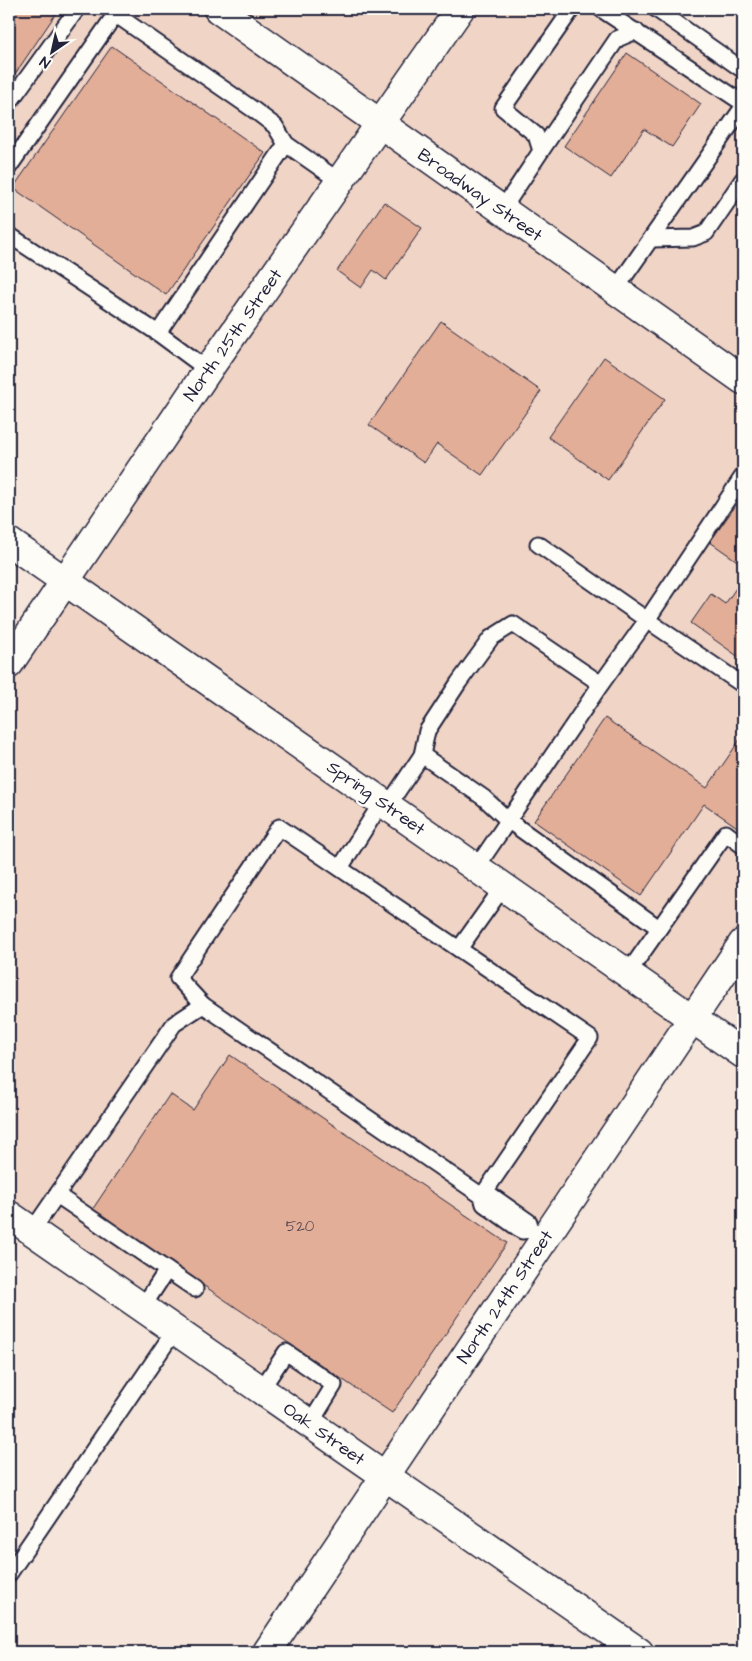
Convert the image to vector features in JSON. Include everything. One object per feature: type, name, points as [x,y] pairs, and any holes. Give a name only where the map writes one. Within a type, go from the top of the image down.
[{"type":"street","name":"Broadway Street","points":[[218,9],[743,380]]},
{"type":"street","name":"North 25th Street","points":[[9,664],[208,370],[460,9]]},
{"type":"street","name":"Spring Street","points":[[9,542],[743,1054]]},
{"type":"street","name":"North 24th Street","points":[[267,1652],[385,1476],[538,1234],[692,1019],[743,943]]},
{"type":"street","name":"Oak Street","points":[[9,1215],[639,1652]]},
{"type":"lane","points":[[9,103],[77,9]]},
{"type":"lane","points":[[541,151],[536,135],[503,108],[572,9]]},
{"type":"lane","points":[[601,9],[743,103]]},
{"type":"lane","points":[[656,9],[743,70]]},
{"type":"lane","points":[[9,167],[117,11],[275,126],[286,144],[340,180]]},
{"type":"lane","points":[[502,210],[617,39],[636,31]]},
{"type":"lane","points":[[615,290],[743,107]]},
{"type":"lane","points":[[158,333],[286,144]]},
{"type":"lane","points":[[652,239],[694,238],[706,233],[743,179]]},
{"type":"lane","points":[[9,235],[158,333],[208,370]]},
{"type":"lane","points":[[476,868],[601,684],[647,620],[743,476]]},
{"type":"lane","points":[[538,544],[743,685]]},
{"type":"lane","points":[[340,868],[422,755],[427,731],[491,638],[512,624],[601,684]]},
{"type":"lane","points":[[422,755],[484,798],[509,821],[658,928]]},
{"type":"lane","points":[[482,1196],[590,1038],[280,827],[178,978],[203,1005],[482,1196],[484,1204],[522,1231],[538,1234]]},
{"type":"lane","points":[[628,974],[658,928],[726,833],[743,846]]},
{"type":"lane","points":[[460,949],[504,887]]},
{"type":"lane","points":[[32,1232],[174,1024],[203,1005]]},
{"type":"lane","points":[[57,1195],[195,1289]]},
{"type":"lane","points":[[142,1308],[167,1270]]},
{"type":"lane","points":[[9,1574],[175,1330]]},
{"type":"lane","points":[[261,1390],[286,1352],[334,1385],[310,1424]]},
{"type":"shaded area","points":[[9,9],[667,9],[743,62],[743,943],[385,1476],[9,1215],[9,664],[208,370],[9,233]]},
{"type":"building","points":[[9,9],[59,9],[9,83]]},
{"type":"building","points":[[112,46],[265,153],[166,295],[13,188]]},
{"type":"building","points":[[627,53],[701,104],[672,147],[644,129],[611,178],[564,146]]},
{"type":"building","points":[[384,202],[422,228],[386,280],[373,270],[361,288],[337,271]]},
{"type":"building","points":[[441,321],[541,391],[482,475],[437,444],[424,463],[369,425]]},
{"type":"building","points":[[604,357],[665,399],[608,480],[548,437]]},
{"type":"building","points":[[743,495],[743,565],[710,542]]},
{"type":"building","points":[[743,578],[743,660],[691,623],[711,594],[725,604]]},
{"type":"building","points":[[605,718],[707,788],[743,735],[743,831],[704,804],[641,896],[534,821]]},
{"type":"building","points":[[230,1055],[507,1243],[392,1413],[92,1210],[170,1094],[193,1110]]}]
